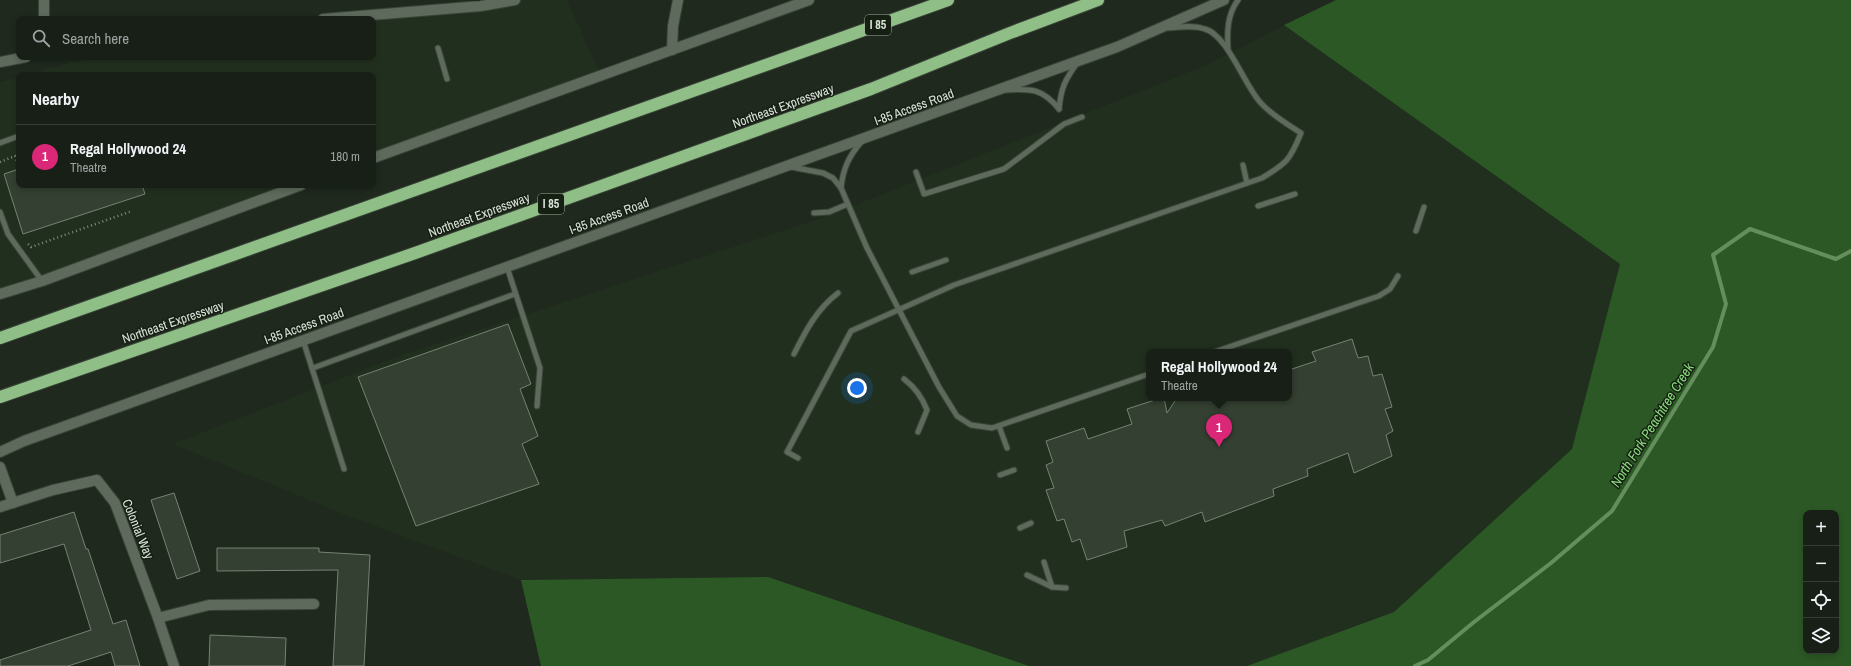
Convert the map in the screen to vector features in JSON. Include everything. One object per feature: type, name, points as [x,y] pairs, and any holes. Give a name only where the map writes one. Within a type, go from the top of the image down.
[{"type":"highway","name":"I 85","points":[[0,338],[948,0]]},
{"type":"highway","name":"Northeast Expressway","points":[[0,397],[418,252],[871,89],[1010,33],[1098,0]]},
{"type":"main road","points":[[44,0],[44,16]]},
{"type":"main road","points":[[359,16],[481,6],[515,0]]},
{"type":"main road","points":[[672,50],[673,26],[678,0]]},
{"type":"main road","points":[[376,157],[808,0]]},
{"type":"main road","name":"I-85 Access Road","points":[[0,452],[52,430],[1078,61],[1162,28],[1224,0]]},
{"type":"main road","points":[[0,62],[16,59]]},
{"type":"main road","points":[[0,294],[42,281],[293,188]]},
{"type":"main road","points":[[0,467],[14,503]]},
{"type":"main road","name":"Colonial Way","points":[[0,507],[53,490],[97,480],[115,503],[158,618],[174,666]]},
{"type":"main road","points":[[158,618],[210,605],[314,604]]},
{"type":"lane","points":[[1228,49],[1228,24],[1231,13],[1238,0]]},
{"type":"lane","points":[[798,458],[787,452],[851,331],[954,285],[1262,178],[1282,166],[1293,153],[1301,134],[1260,102],[1244,80],[1228,49],[1215,34],[1207,29],[1196,27],[1162,28]]},
{"type":"lane","points":[[438,48],[447,79]]},
{"type":"lane","points":[[996,91],[1032,90],[1042,93],[1050,98],[1059,109],[1062,87],[1066,78],[1078,61]]},
{"type":"lane","points":[[916,172],[924,194],[1004,169],[1064,124],[1082,117]]},
{"type":"lane","points":[[0,143],[16,137]]},
{"type":"lane","points":[[841,188],[842,174],[848,159],[866,137]]},
{"type":"lane","points":[[1243,165],[1247,183]]},
{"type":"lane","points":[[784,166],[803,168],[823,173],[833,178],[841,188],[867,248],[939,387],[957,416],[971,426],[992,428],[999,426],[1146,375]]},
{"type":"lane","points":[[1258,206],[1295,194]]},
{"type":"lane","points":[[814,213],[829,212],[848,204]]},
{"type":"lane","points":[[1416,231],[1424,207]]},
{"type":"lane","points":[[0,212],[8,234],[42,281]]},
{"type":"lane","points":[[912,272],[946,260]]},
{"type":"lane","points":[[507,266],[540,368],[537,406]]},
{"type":"lane","points":[[1223,349],[1379,296],[1390,289],[1398,276]]},
{"type":"lane","points":[[794,354],[812,320],[826,302],[838,293]]},
{"type":"lane","points":[[313,368],[515,294]]},
{"type":"lane","points":[[303,340],[344,469]]},
{"type":"lane","points":[[904,379],[914,386],[923,399],[927,410],[918,432]]},
{"type":"lane","points":[[999,426],[1007,448]]},
{"type":"lane","points":[[1000,475],[1014,470]]},
{"type":"lane","points":[[1020,528],[1031,523]]},
{"type":"lane","points":[[1044,562],[1052,587]]},
{"type":"lane","points":[[1027,575],[1052,587],[1066,588]]},
{"type":"path","points":[[0,162],[15,156],[16,158]]},
{"type":"path","points":[[27,243],[31,248],[132,211]]},
{"type":"shaded area","points":[[485,0],[567,0],[603,80],[376,157],[376,72],[36,72],[73,62],[90,60],[376,60],[376,21]]},
{"type":"shaded area","points":[[1284,25],[1620,264],[1572,449],[1394,612],[1247,666],[1029,666],[768,577],[521,580],[348,516],[173,444],[401,355],[825,217],[1207,65]]},
{"type":"shaded area","points":[[16,78],[16,188],[295,188],[0,299],[0,82]]},
{"type":"green space","points":[[1336,0],[1851,0],[1851,666],[1247,666],[1394,612],[1572,449],[1620,264],[1284,25]]},
{"type":"green space","points":[[768,577],[1029,666],[541,666],[521,580]]},
{"type":"building","points":[[16,170],[16,188],[143,188],[145,194],[23,234],[4,174]]},
{"type":"building","points":[[508,324],[531,384],[520,389],[538,436],[522,444],[539,484],[416,526],[358,377]]},
{"type":"building","points":[[1352,339],[1358,358],[1368,356],[1373,376],[1382,374],[1392,407],[1385,409],[1393,431],[1386,435],[1392,456],[1354,473],[1348,453],[1307,469],[1308,476],[1273,489],[1274,496],[1205,522],[1202,512],[1165,526],[1162,520],[1124,531],[1127,547],[1087,560],[1080,539],[1072,542],[1064,519],[1057,521],[1046,490],[1054,488],[1046,465],[1053,462],[1046,441],[1084,428],[1088,439],[1132,424],[1127,409],[1152,401],[1165,401],[1167,413],[1175,401],[1292,401],[1292,369],[1316,361],[1312,352]]},
{"type":"building","points":[[174,493],[200,571],[177,579],[151,500]]},
{"type":"building","points":[[74,512],[113,624],[126,620],[140,666],[115,666],[111,652],[68,666],[0,666],[0,660],[91,630],[64,544],[0,563],[0,535]]},
{"type":"building","points":[[217,548],[319,548],[319,552],[370,555],[364,666],[333,666],[338,570],[217,571]]},
{"type":"building","points":[[210,635],[286,638],[285,666],[209,666]]},
{"type":"waterway","name":"North Fork Peachtree Creek","points":[[1415,666],[1428,660],[1474,622],[1551,563],[1612,511],[1713,347],[1726,304],[1713,255],[1750,229],[1836,259],[1851,251]]},
{"type":"place","name":"Regal Hollywood 24","points":[[1219,447]]}]
